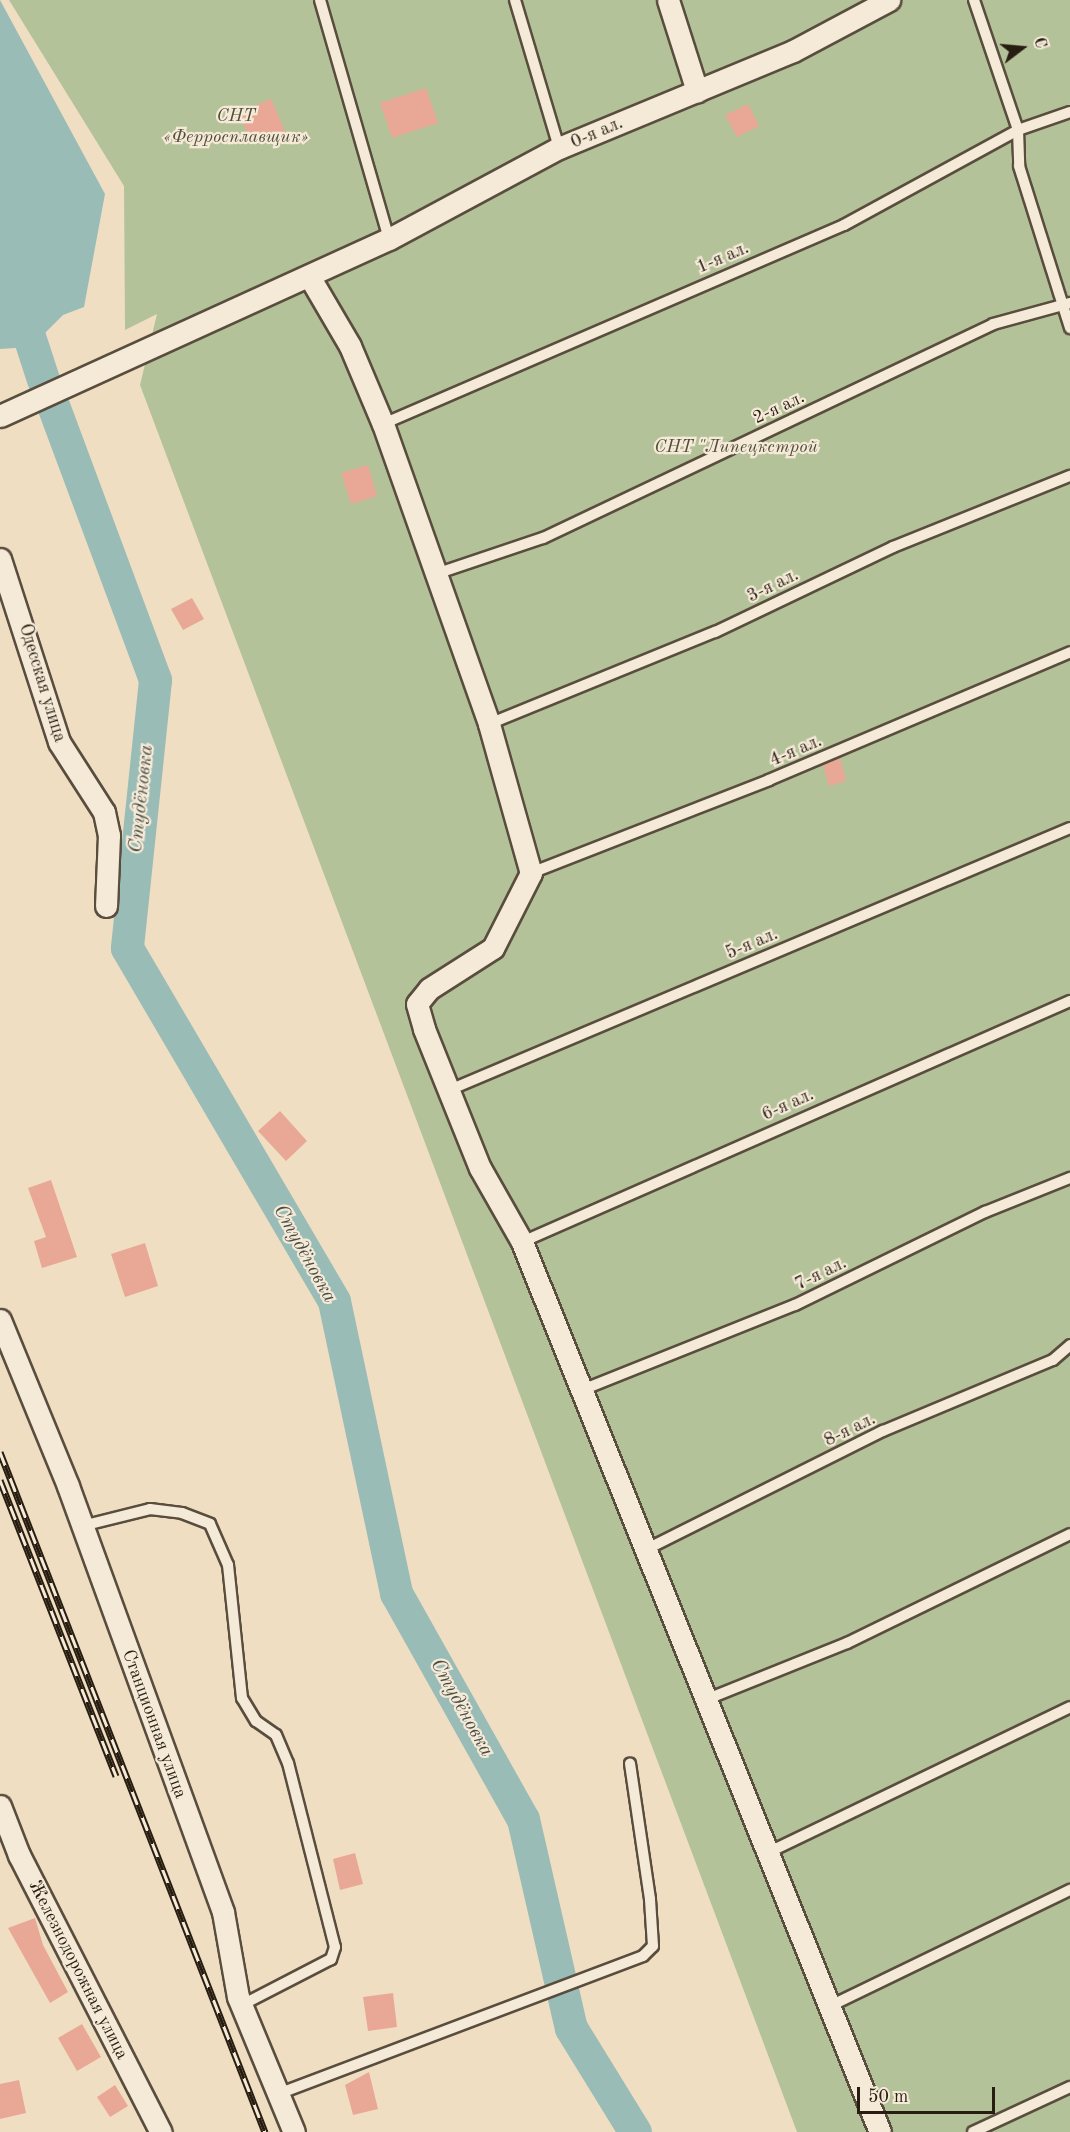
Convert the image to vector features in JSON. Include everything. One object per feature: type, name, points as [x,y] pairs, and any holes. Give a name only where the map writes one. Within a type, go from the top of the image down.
[{"type":"street","points":[[668,0],[697,91]]},
{"type":"street","name":"0-я ал.","points":[[0,416],[389,239],[559,148],[793,51],[889,0]]},
{"type":"street","points":[[309,276],[350,346],[383,424],[489,724],[531,873],[493,948],[429,989],[417,1004],[447,1091],[522,1242],[880,2132]]},
{"type":"street","name":"Одесская улица","points":[[0,559],[59,742],[104,812],[109,835],[106,906]]},
{"type":"street","name":"Станционная улица","points":[[0,1320],[82,1526],[223,1912],[242,2005],[294,2132]]},
{"type":"street","name":"Железнодорожная улица","points":[[0,1806],[19,1855],[161,2132]]},
{"type":"lane","points":[[320,0],[389,239]]},
{"type":"lane","points":[[515,0],[559,148]]},
{"type":"lane","points":[[974,0],[1018,130],[1019,166],[1067,305],[1070,328]]},
{"type":"lane","name":"1-я ал.","points":[[383,424],[844,225],[1018,130],[1070,112]]},
{"type":"lane","name":"2-я ал.","points":[[436,574],[543,538],[993,324],[1067,305]]},
{"type":"lane","name":"3-я ал.","points":[[489,724],[716,632],[892,547],[1070,476]]},
{"type":"lane","name":"4-я ал.","points":[[531,873],[769,780],[1070,652]]},
{"type":"lane","name":"5-я ал.","points":[[447,1091],[1070,828]]},
{"type":"lane","name":"6-я ал.","points":[[522,1242],[1070,1001]]},
{"type":"lane","name":"7-я ал.","points":[[582,1390],[795,1305],[985,1212],[1070,1178]]},
{"type":"lane","name":"8-я ал.","points":[[647,1549],[884,1431],[1053,1360],[1070,1345]]},
{"type":"lane","points":[[82,1526],[150,1509],[182,1513],[210,1524],[228,1565],[242,1698],[255,1721],[276,1735],[288,1763],[336,1947],[331,1959],[242,2005]]},
{"type":"lane","points":[[705,1701],[847,1643],[1070,1534]]},
{"type":"lane","points":[[767,1853],[1070,1707]]},
{"type":"lane","points":[[279,2094],[643,1956],[652,1946],[650,1899],[630,1763]]},
{"type":"lane","points":[[830,2006],[1070,1890]]},
{"type":"lane","points":[[973,2132],[1070,2087]]},
{"type":"green space","name":"СНТ \"Липецкстрой","points":[[9,0],[1070,0],[1070,2132],[797,2132],[140,385],[157,314],[125,330],[124,186]]},
{"type":"water","points":[[0,0],[105,194],[84,307],[63,315],[31,347],[0,349]]},
{"type":"building","points":[[426,88],[438,123],[392,138],[380,103]]},
{"type":"building","points":[[271,99],[285,131],[253,145],[238,113]]},
{"type":"building","points":[[748,104],[759,126],[737,137],[725,115]]},
{"type":"building","points":[[368,465],[377,496],[351,504],[341,473]]},
{"type":"building","points":[[192,598],[204,619],[183,630],[171,609]]},
{"type":"building","points":[[840,758],[846,781],[829,786],[823,765]]},
{"type":"building","points":[[280,1111],[307,1141],[286,1161],[258,1131]]},
{"type":"building","points":[[51,1180],[77,1257],[42,1268],[34,1241],[46,1237],[28,1188]]},
{"type":"building","points":[[145,1243],[158,1286],[125,1297],[111,1254]]},
{"type":"building","points":[[355,1853],[363,1884],[340,1890],[333,1859]]},
{"type":"building","points":[[35,1918],[43,1945],[68,1992],[50,2003],[8,1928]]},
{"type":"building","points":[[393,1993],[397,2027],[368,2031],[363,1997]]},
{"type":"building","points":[[82,2024],[101,2057],[77,2071],[58,2038]]},
{"type":"building","points":[[369,2072],[378,2109],[353,2115],[345,2085]]},
{"type":"building","points":[[19,2080],[26,2113],[0,2119],[0,2084]]},
{"type":"building","points":[[115,2085],[128,2106],[110,2117],[97,2097]]},
{"type":"waterway","name":"Студёновка","points":[[0,247],[43,379]]},
{"type":"waterway","name":"Студёновка","points":[[54,408],[155,680],[127,948],[334,1301],[396,1593],[523,1819],[571,2028],[635,2132]]},
{"type":"railway","points":[[0,1452],[265,2132]]},
{"type":"railway","points":[[0,1480],[116,1776]]},
{"type":"park label","name":"СНТ «Ферросплавщик»","points":[[236,127]]}]
